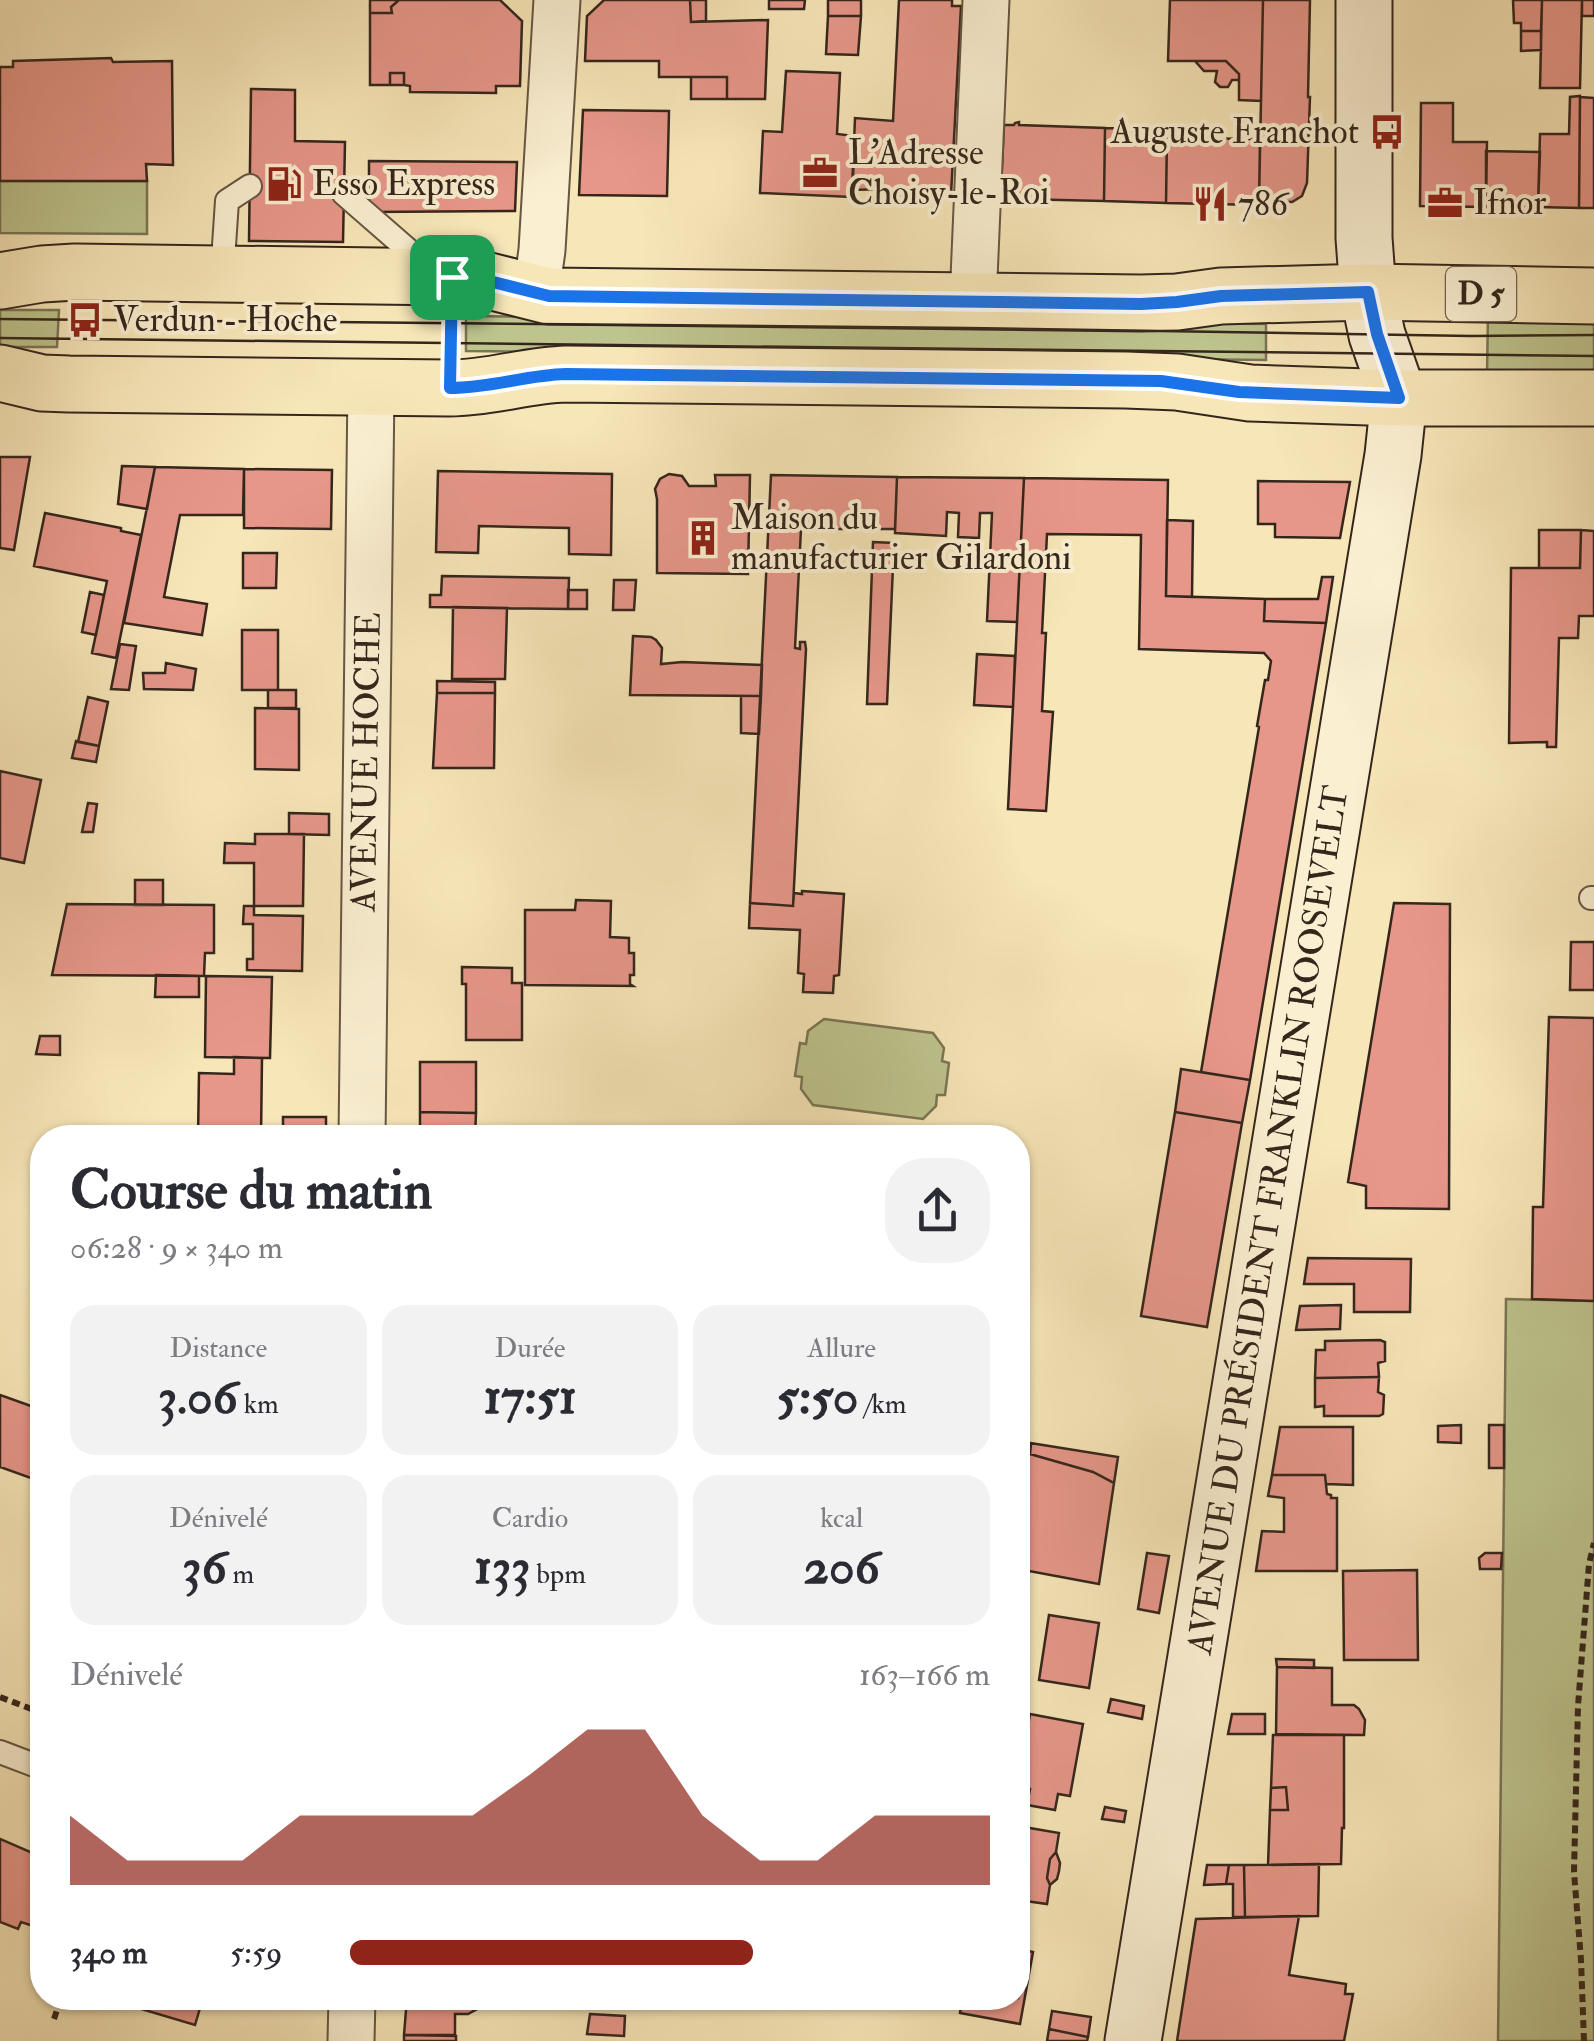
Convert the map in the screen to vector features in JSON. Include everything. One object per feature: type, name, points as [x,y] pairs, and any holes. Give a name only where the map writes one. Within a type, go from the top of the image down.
[{"type":"main road","name":"D 5","points":[[0,282],[75,272],[416,276],[481,279],[536,294],[564,297],[1141,304],[1221,296],[1368,292],[1594,296]]},
{"type":"main road","points":[[0,374],[69,384],[480,388],[544,374],[1065,378],[1161,381],[1250,393],[1594,398]]},
{"type":"street","points":[[536,294],[556,0]]},
{"type":"street","points":[[972,301],[986,0]]},
{"type":"street","points":[[1364,0],[1364,238],[1368,292],[1377,334],[1399,398]]},
{"type":"street","name":"AVENUE HOCHE","points":[[362,1125],[370,387]]},
{"type":"street","name":"AVENUE DU PRÉSIDENT FRANKLIN ROOSEVELT","points":[[1133,2041],[1393,455],[1399,398]]},
{"type":"street","points":[[351,2041],[352,2010]]},
{"type":"lane","points":[[222,275],[227,201],[250,186]]},
{"type":"lane","points":[[344,194],[414,255],[416,276]]},
{"type":"lane","points":[[0,1752],[30,1763]]},
{"type":"path","points":[[1584,2041],[1574,1872],[1578,1706],[1589,1564],[1594,1544]]},
{"type":"path","points":[[0,1697],[30,1709]]},
{"type":"path","points":[[54,2019],[57,2010]]},
{"type":"green space","points":[[0,181],[147,181],[147,234],[0,233]]},
{"type":"green space","points":[[0,310],[59,310],[57,347],[0,347]]},
{"type":"green space","points":[[1488,313],[1594,314],[1594,378],[1487,376]]},
{"type":"green space","points":[[466,316],[1266,324],[1266,360],[466,351]]},
{"type":"green space","points":[[824,1019],[933,1033],[944,1048],[942,1061],[949,1063],[945,1095],[937,1095],[936,1106],[923,1119],[813,1105],[801,1089],[802,1077],[795,1076],[800,1043],[806,1044],[808,1031]]},
{"type":"green space","points":[[1506,1299],[1594,1301],[1594,2041],[1498,2041]]},
{"type":"building","points":[[370,0],[399,0],[391,7],[392,13],[370,13]]},
{"type":"building","points":[[399,0],[500,0],[522,21],[520,86],[496,86],[496,93],[410,92],[410,86],[404,85],[404,73],[390,73],[390,85],[370,85],[370,13],[392,13],[391,7]]},
{"type":"building","points":[[604,0],[690,0],[691,22],[768,20],[765,99],[727,99],[727,77],[659,77],[659,61],[585,61],[587,16]]},
{"type":"building","points":[[690,0],[706,0],[706,21],[691,22]]},
{"type":"building","points":[[769,0],[805,0],[804,9],[769,9]]},
{"type":"building","points":[[828,0],[861,0],[861,16],[828,16]]},
{"type":"building","points":[[899,0],[952,0],[952,6],[961,6],[951,195],[927,190],[926,203],[884,201],[884,189],[852,190],[855,118],[893,121]]},
{"type":"building","points":[[1170,0],[1263,0],[1261,101],[1239,100],[1239,74],[1226,61],[1168,61]]},
{"type":"building","points":[[1263,0],[1310,0],[1307,183],[1302,196],[1292,202],[1259,201]]},
{"type":"building","points":[[1513,0],[1542,0],[1541,31],[1521,31],[1521,23],[1514,23]]},
{"type":"building","points":[[1542,0],[1582,0],[1580,88],[1540,88]]},
{"type":"building","points":[[1582,0],[1594,0],[1594,16],[1582,16]]},
{"type":"building","points":[[828,16],[861,16],[858,55],[826,54]]},
{"type":"building","points":[[1521,31],[1541,31],[1541,50],[1521,51]]},
{"type":"building","points":[[111,58],[113,62],[172,61],[173,165],[146,164],[147,181],[0,181],[0,67],[13,67],[13,61]]},
{"type":"building","points":[[1195,61],[1226,61],[1239,74],[1239,80],[1220,87],[1215,82],[1217,71],[1204,71]]},
{"type":"building","points":[[786,71],[840,73],[837,134],[855,136],[852,197],[760,193],[763,131],[782,132]]},
{"type":"building","points":[[390,73],[404,73],[404,85],[390,85]]},
{"type":"building","points":[[691,77],[727,77],[727,99],[691,99]]},
{"type":"building","points":[[251,89],[295,90],[295,141],[345,142],[343,242],[249,241]]},
{"type":"building","points":[[1580,96],[1579,208],[1538,207],[1540,134],[1569,134],[1570,97]]},
{"type":"building","points":[[1580,97],[1594,98],[1594,208],[1579,208]]},
{"type":"building","points":[[1421,103],[1453,103],[1453,142],[1487,142],[1486,207],[1420,206]]},
{"type":"building","points":[[583,110],[669,111],[667,196],[579,195]]},
{"type":"building","points":[[1019,122],[1105,128],[1104,201],[1017,199],[1005,195],[1001,187],[1004,125]]},
{"type":"building","points":[[1105,128],[1167,129],[1166,203],[1104,201]]},
{"type":"building","points":[[1167,138],[1260,139],[1259,205],[1166,203]]},
{"type":"building","points":[[1486,151],[1540,152],[1538,207],[1486,207]]},
{"type":"building","points":[[369,161],[517,162],[515,211],[369,212]]},
{"type":"building","points":[[0,457],[30,457],[14,550],[0,548]]},
{"type":"building","points":[[122,466],[155,467],[147,509],[118,504]]},
{"type":"building","points":[[155,467],[244,469],[243,515],[180,515],[164,597],[207,604],[202,635],[124,623]]},
{"type":"building","points":[[244,469],[332,470],[331,529],[244,528]]},
{"type":"building","points":[[438,471],[612,474],[611,555],[569,554],[569,528],[479,526],[478,553],[436,552]]},
{"type":"building","name":"Maison du manufacturier Gilardoni","points":[[669,474],[682,476],[689,486],[716,486],[715,475],[750,475],[748,574],[657,573],[655,489],[660,479]]},
{"type":"building","points":[[771,475],[897,477],[895,529],[801,529],[795,648],[800,649],[800,642],[805,642],[806,649],[793,906],[750,903]]},
{"type":"building","points":[[897,477],[1024,478],[1017,622],[987,621],[992,513],[980,513],[979,538],[958,537],[959,513],[947,512],[946,536],[895,533]]},
{"type":"building","points":[[1024,478],[1168,480],[1166,596],[1265,599],[1264,621],[1326,623],[1250,1080],[1201,1072],[1271,661],[1264,653],[1139,649],[1141,535],[1047,534],[1042,711],[1053,712],[1046,811],[1008,809]]},
{"type":"building","points":[[1258,481],[1350,482],[1340,538],[1275,537],[1275,524],[1258,524]]},
{"type":"building","points":[[45,513],[141,535],[116,658],[92,653],[107,581],[34,566]]},
{"type":"building","points":[[1167,520],[1193,521],[1192,597],[1166,596]]},
{"type":"building","points":[[1539,530],[1581,530],[1580,568],[1539,568]]},
{"type":"building","points":[[1581,530],[1594,531],[1594,616],[1579,616],[1578,638],[1559,638],[1556,747],[1547,747],[1547,742],[1509,743],[1511,568],[1580,568]]},
{"type":"building","points":[[873,542],[894,543],[887,704],[867,704]]},
{"type":"building","points":[[243,553],[277,553],[276,588],[243,588]]},
{"type":"building","points":[[442,576],[569,578],[568,609],[430,607],[430,595],[441,595]]},
{"type":"building","points":[[1322,577],[1333,577],[1326,623],[1264,621],[1265,599],[1318,599]]},
{"type":"building","points":[[614,580],[636,580],[634,610],[613,610]]},
{"type":"building","points":[[568,590],[587,590],[587,609],[568,609]]},
{"type":"building","points":[[90,592],[104,595],[96,635],[82,632]]},
{"type":"building","points":[[453,607],[507,608],[505,679],[452,679]]},
{"type":"building","points":[[242,630],[278,630],[278,690],[242,690]]},
{"type":"building","points":[[633,636],[656,640],[662,648],[661,664],[762,665],[761,696],[630,695]]},
{"type":"building","points":[[120,644],[136,646],[129,690],[111,689]]},
{"type":"building","points":[[977,654],[1015,656],[1013,707],[974,705]]},
{"type":"building","points":[[166,663],[196,669],[193,690],[144,689],[143,673],[165,673]]},
{"type":"building","points":[[437,681],[495,682],[495,693],[437,693]]},
{"type":"building","points":[[268,690],[296,690],[296,708],[268,708]]},
{"type":"building","points":[[437,693],[495,693],[494,768],[433,768]]},
{"type":"building","points":[[741,696],[761,696],[759,734],[741,733]]},
{"type":"building","points":[[88,697],[108,702],[99,746],[78,742]]},
{"type":"building","points":[[255,708],[299,709],[299,770],[255,769]]},
{"type":"building","points":[[76,741],[99,746],[96,762],[72,758]]},
{"type":"building","points":[[0,771],[41,780],[24,863],[0,858]]},
{"type":"building","points":[[88,803],[97,804],[93,832],[82,832]]},
{"type":"building","points":[[289,813],[329,814],[329,835],[289,834]]},
{"type":"building","points":[[255,834],[304,834],[303,906],[254,906],[254,863],[224,863],[225,843],[255,844]]},
{"type":"building","points":[[135,880],[163,880],[163,905],[135,905]]},
{"type":"building","points":[[794,893],[844,894],[839,975],[834,976],[833,993],[803,992],[804,974],[798,973],[800,930],[749,928],[750,903],[793,906]]},
{"type":"building","points":[[576,900],[611,901],[610,937],[629,938],[629,953],[634,953],[634,975],[630,975],[633,986],[525,985],[525,910],[575,910]]},
{"type":"building","points":[[1394,903],[1450,904],[1449,1209],[1366,1208],[1366,1186],[1348,1182]]},
{"type":"building","points":[[67,904],[214,905],[214,953],[205,953],[204,976],[52,975]]},
{"type":"building","points":[[244,906],[254,906],[254,915],[303,916],[302,971],[247,970],[247,959],[253,959],[253,924],[243,924]]},
{"type":"building","points":[[1571,942],[1594,942],[1594,990],[1570,990]]},
{"type":"building","points":[[462,967],[512,968],[512,983],[522,983],[522,1040],[466,1040],[466,984],[462,984]]},
{"type":"building","points":[[156,975],[199,976],[199,997],[155,997]]},
{"type":"building","points":[[206,976],[272,977],[270,1058],[205,1057]]},
{"type":"building","points":[[1549,1017],[1594,1018],[1594,1301],[1532,1299],[1533,1207],[1543,1207]]},
{"type":"building","points":[[40,1036],[60,1036],[60,1055],[36,1054]]},
{"type":"building","points":[[234,1057],[262,1058],[261,1125],[198,1125],[199,1073],[234,1074]]},
{"type":"building","points":[[420,1062],[476,1062],[476,1113],[420,1112]]},
{"type":"building","points":[[1181,1069],[1250,1080],[1242,1123],[1175,1112]]},
{"type":"building","points":[[420,1112],[476,1113],[476,1125],[420,1125]]},
{"type":"building","points":[[1175,1112],[1242,1123],[1207,1327],[1141,1316]]},
{"type":"building","points":[[283,1117],[326,1117],[326,1125],[283,1125]]},
{"type":"building","points":[[1308,1258],[1411,1259],[1410,1312],[1354,1312],[1354,1284],[1304,1284]]},
{"type":"building","points":[[1341,1305],[1340,1329],[1296,1330],[1300,1306]]},
{"type":"building","points":[[1325,1341],[1385,1342],[1385,1361],[1378,1363],[1379,1377],[1315,1378],[1316,1350],[1325,1350]]},
{"type":"building","points":[[1379,1377],[1378,1392],[1384,1395],[1383,1414],[1379,1416],[1324,1416],[1324,1406],[1315,1407],[1315,1378]]},
{"type":"building","points":[[0,1395],[30,1406],[30,1478],[0,1467]]},
{"type":"building","points":[[1461,1425],[1461,1443],[1438,1442],[1438,1426]]},
{"type":"building","points":[[1489,1425],[1504,1425],[1504,1468],[1489,1468]]},
{"type":"building","points":[[1280,1427],[1353,1427],[1353,1485],[1326,1484],[1325,1475],[1272,1475]]},
{"type":"building","points":[[1031,1444],[1118,1457],[1114,1483],[1093,1472],[1030,1454]]},
{"type":"building","points":[[1030,1454],[1093,1472],[1114,1483],[1099,1584],[1030,1571]]},
{"type":"building","points":[[1272,1475],[1325,1475],[1327,1494],[1337,1498],[1337,1571],[1256,1571],[1262,1531],[1284,1532],[1284,1498],[1268,1496]]},
{"type":"building","points":[[1147,1553],[1169,1556],[1159,1613],[1138,1609]]},
{"type":"building","points":[[1485,1553],[1502,1553],[1501,1569],[1480,1569],[1479,1558]]},
{"type":"building","points":[[1417,1570],[1418,1660],[1344,1660],[1343,1571]]},
{"type":"building","points":[[1049,1615],[1099,1623],[1089,1688],[1039,1680]]},
{"type":"building","points":[[1276,1659],[1314,1660],[1314,1668],[1277,1667]]},
{"type":"building","points":[[1277,1667],[1332,1668],[1332,1705],[1354,1705],[1359,1709],[1365,1720],[1364,1735],[1276,1734]]},
{"type":"building","points":[[1111,1699],[1144,1706],[1142,1719],[1108,1712]]},
{"type":"building","points":[[1030,1714],[1083,1724],[1070,1796],[1058,1794],[1055,1810],[1030,1806]]},
{"type":"building","points":[[1232,1714],[1265,1714],[1265,1734],[1228,1734]]},
{"type":"building","points":[[1273,1735],[1344,1735],[1341,1864],[1268,1865],[1270,1810],[1288,1810],[1286,1787],[1271,1788]]},
{"type":"building","points":[[1286,1787],[1288,1810],[1270,1810],[1271,1788]]},
{"type":"building","points":[[1105,1807],[1126,1811],[1124,1822],[1102,1819]]},
{"type":"building","points":[[1030,1828],[1059,1833],[1056,1852],[1050,1859],[1047,1904],[1030,1902]]},
{"type":"building","points":[[0,1839],[30,1852],[30,1925],[21,1922],[18,1929],[0,1922]]},
{"type":"building","points":[[1056,1852],[1059,1871],[1050,1885],[1050,1859]]},
{"type":"building","points":[[1319,1864],[1318,1916],[1245,1917],[1244,1865]]},
{"type":"building","points":[[1207,1865],[1229,1865],[1226,1884],[1204,1885]]},
{"type":"building","points":[[1229,1865],[1244,1865],[1245,1917],[1233,1917],[1233,1884],[1226,1884]]},
{"type":"building","points":[[1299,1916],[1289,1975],[1346,1984],[1345,1994],[1353,1994],[1344,2041],[1177,2041],[1196,1919]]},
{"type":"building","points":[[145,2010],[199,2010],[195,2025]]},
{"type":"building","points":[[406,2010],[475,2010],[455,2014],[455,2035],[404,2035]]},
{"type":"building","points":[[960,2010],[1023,2010],[1020,2024],[960,2013]]},
{"type":"building","points":[[1052,2011],[1091,2017],[1088,2037],[1049,2029]]},
{"type":"building","points":[[590,2014],[625,2016],[624,2036],[587,2034]]},
{"type":"building","points":[[1049,2029],[1088,2037],[1087,2041],[1047,2041]]},
{"type":"building","points":[[404,2035],[456,2036],[456,2041],[404,2041]]},
{"type":"tram line","points":[[0,319],[1594,335]]},
{"type":"tram line","points":[[0,338],[1594,356]]},
{"type":"place","name":"Auguste Franchot","points":[[1387,132]]},
{"type":"place","name":"L'Adresse Choisy-le-Roi","points":[[820,173]]},
{"type":"place","name":"Esso Express","points":[[284,184]]},
{"type":"place","name":"Ifnor","points":[[1445,203]]},
{"type":"place","name":"786","points":[[1210,204]]},
{"type":"place","name":"Verdun - Hoche","points":[[85,320]]},
{"type":"place","name":"Maison du manufacturier Gilardoni","points":[[703,538]]},
{"type":"route","points":[[452,277],[481,279],[549,296],[1141,304],[1221,296],[1368,292],[1377,334],[1399,398],[1250,393],[1161,381],[1065,378],[544,374],[480,388],[450,388],[452,277]]}]
